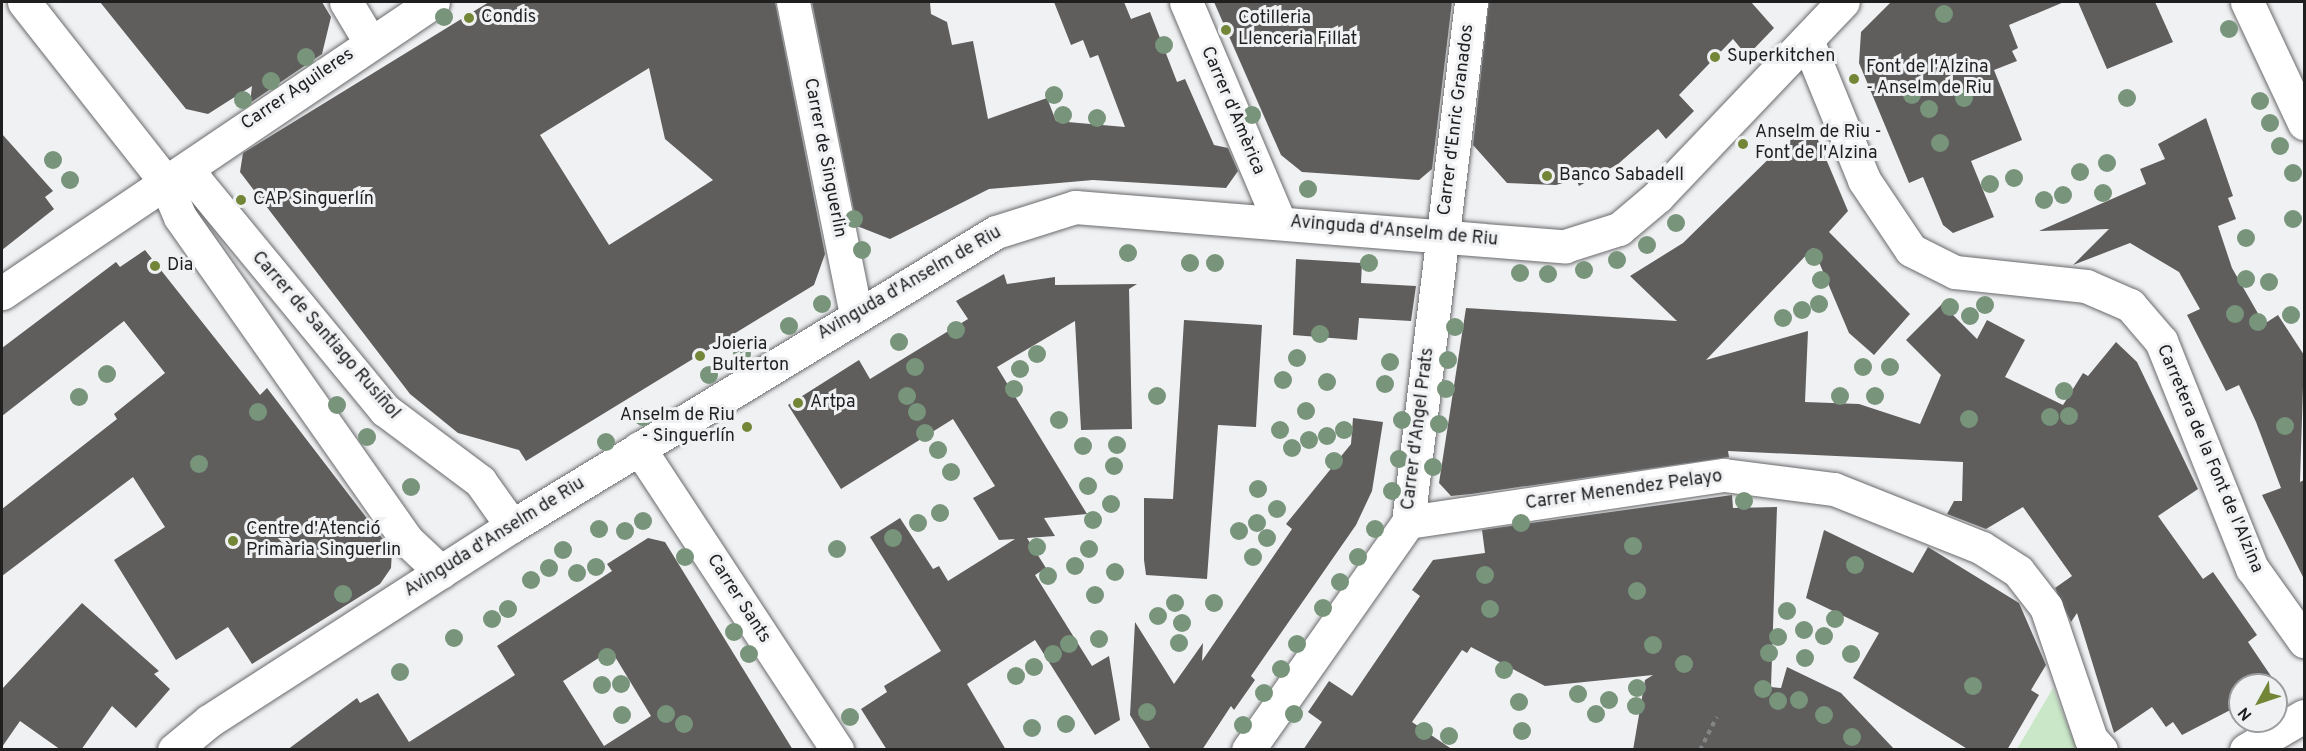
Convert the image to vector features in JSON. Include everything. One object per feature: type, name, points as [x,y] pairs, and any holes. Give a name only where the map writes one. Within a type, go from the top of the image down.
[{"type":"street","points":[[24,2],[164,180],[174,208],[387,513],[441,572]]},
{"type":"street","points":[[346,2],[370,42]]},
{"type":"street","name":"Carrer Aguileres","points":[[2,293],[164,180],[433,2]]},
{"type":"street","name":"Carrer de Singuerlin","points":[[793,2],[856,314]]},
{"type":"street","name":"Carrer d'Amèrica","points":[[1186,2],[1279,221]]},
{"type":"street","name":"Carrer d'Enric Granados","points":[[1443,238],[1471,2]]},
{"type":"street","name":"Avinguda d'Anselm de Riu","points":[[174,750],[209,721],[512,526],[856,314],[996,232],[1075,207],[1279,221],[1443,238],[1565,246],[1618,229],[1658,196],[1843,2]]},
{"type":"street","points":[[2247,2],[2304,123]]},
{"type":"street","name":"Carretera de la Font de l'Alzina","points":[[1808,40],[1864,180],[1911,250],[1955,272],[2086,286],[2130,305],[2161,341],[2252,568],[2304,641]]},
{"type":"street","name":"Carrer de Santiago Rusiñol","points":[[164,180],[197,182],[385,410],[480,481],[512,526]]},
{"type":"street","name":"Carrer d'Angel Prats","points":[[1248,750],[1408,522],[1443,238]]},
{"type":"street","name":"Carrer Sants","points":[[639,448],[837,750]]},
{"type":"street","name":"Carrer Menendez Pelayo","points":[[1408,522],[1724,475],[1834,489],[1982,548],[2018,571],[2046,608],[2091,739],[2101,750]]},
{"type":"street","points":[[2246,750],[2304,716]]},
{"type":"path","points":[[1700,750],[1717,717]]},
{"type":"green space","points":[[2053,688],[2077,749],[2017,749]]},
{"type":"building","points":[[100,2],[322,2],[331,17],[322,54],[250,103],[252,86],[208,114],[186,109]]},
{"type":"building","points":[[489,2],[775,2],[825,254],[814,285],[526,461],[519,450],[458,433],[410,394],[240,172],[243,153]],"holes":[[[649,68],[665,139],[713,180],[609,245],[540,135]]]},
{"type":"building","points":[[812,2],[930,2],[931,14],[947,22],[952,45],[973,41],[988,119],[1047,98],[1056,121],[1125,127],[1098,55],[1090,58],[1083,40],[1071,45],[1054,2],[1124,2],[1131,19],[1150,12],[1177,82],[1185,79],[1214,145],[1228,148],[1238,171],[1226,188],[1093,180],[989,189],[890,239],[857,226]]},
{"type":"building","points":[[1214,2],[1452,2],[1432,169],[1419,180],[1302,172],[1281,155]]},
{"type":"building","points":[[1489,2],[1751,2],[1774,28],[1747,56],[1733,39],[1679,95],[1694,111],[1666,139],[1658,129],[1618,164],[1579,186],[1576,179],[1556,185],[1507,183],[1473,145]]},
{"type":"building","points":[[1891,2],[2064,2],[2009,25],[2018,48],[2012,51],[2017,61],[1994,70],[2022,140],[1971,161],[1994,217],[1953,233],[1943,225],[1923,177],[1909,183],[1859,63],[1861,32]]},
{"type":"building","points":[[2078,2],[2155,2],[2173,42],[2107,69]]},
{"type":"building","points":[[2206,118],[2233,196],[2228,198],[2236,219],[2218,226],[2232,268],[2264,324],[2278,315],[2304,355],[2300,482],[2304,480],[2304,579],[2262,495],[2281,488],[2256,422],[2239,385],[2226,391],[2187,315],[2200,309],[2179,272],[2130,243],[2073,265],[2109,229],[2039,231],[2146,184],[2140,169],[2165,159],[2158,144]]},
{"type":"building","points":[[2,134],[53,191],[45,197],[54,209],[2,250]]},
{"type":"building","points":[[1807,134],[1818,140],[1848,211],[1829,232],[1910,314],[1874,355],[1849,333],[1813,248],[1706,360],[1808,331],[1805,402],[1859,404],[1920,424],[1941,375],[1906,340],[1942,304],[1977,339],[1987,320],[2025,340],[2005,377],[2063,405],[2083,373],[2088,376],[2116,342],[2137,362],[2198,489],[2158,516],[2203,579],[2213,572],[2257,635],[2248,642],[2269,673],[2228,673],[2228,711],[2182,735],[2173,722],[2166,727],[2152,707],[2114,733],[2077,613],[2071,622],[2055,588],[2072,576],[2023,507],[1986,529],[1947,514],[1954,501],[1962,501],[1963,462],[1728,451],[1729,457],[1471,494],[1451,496],[1439,483],[1466,308],[1677,321],[1630,276],[1683,243],[1787,141]]},
{"type":"building","points":[[145,250],[260,395],[267,388],[392,551],[391,568],[380,584],[252,664],[228,627],[176,660],[114,560],[165,527],[133,477],[2,576],[2,509],[117,419],[114,414],[165,373],[124,321],[2,416],[2,348],[116,262],[120,267]]},
{"type":"building","points":[[1296,259],[1362,263],[1361,283],[1416,286],[1411,321],[1359,318],[1357,340],[1293,335]]},
{"type":"building","points":[[1004,274],[1007,284],[1055,277],[1055,285],[1137,284],[1129,289],[1132,429],[1081,430],[1075,321],[997,367],[1087,514],[1044,518],[1055,536],[1027,538],[1046,568],[1035,575],[1092,666],[1109,656],[1120,720],[1095,735],[1035,640],[967,684],[1006,750],[887,750],[861,709],[887,692],[884,686],[941,651],[870,537],[900,518],[933,569],[939,566],[948,581],[1015,539],[999,540],[973,498],[995,486],[953,419],[841,489],[788,405],[859,360],[870,379],[968,319],[956,301]]},
{"type":"building","points":[[1184,320],[1262,325],[1256,427],[1218,425],[1207,579],[1146,575],[1144,560],[1144,498],[1173,499]]},
{"type":"building","points":[[1353,418],[1383,422],[1372,491],[1356,525],[1251,676],[1255,680],[1234,710],[1231,706],[1202,750],[1151,750],[1130,715],[1135,622],[1174,684],[1203,643],[1202,661],[1292,529],[1286,524],[1351,444]]},
{"type":"building","points":[[1732,495],[1733,508],[1777,507],[1771,687],[1781,688],[1787,667],[1841,693],[1895,750],[1633,750],[1645,680],[1653,675],[1545,686],[1471,647],[1467,653],[1462,650],[1412,722],[1453,750],[1303,750],[1322,722],[1308,712],[1329,681],[1352,696],[1420,596],[1412,590],[1433,560],[1485,553],[1482,530]]},
{"type":"building","points":[[1824,530],[1913,573],[1928,547],[2019,603],[2046,665],[2031,690],[2039,695],[2007,750],[1969,750],[1853,678],[1879,633],[1806,598]]},
{"type":"building","points":[[648,538],[665,542],[793,750],[287,750],[357,698],[360,703],[378,693],[409,742],[515,675],[497,646],[612,571],[607,564]],"holes":[[[611,650],[651,716],[604,746],[563,681]]]},
{"type":"building","points":[[82,603],[159,671],[154,674],[170,689],[136,728],[112,706],[81,750],[61,750],[20,721],[2,747],[2,689]]},
{"type":"place","name":"Condis","points":[[469,18]]},
{"type":"place","name":"Cotilleria Llenceria Fillat","points":[[1226,30]]},
{"type":"place","name":"Superkitchen","points":[[1715,57]]},
{"type":"place","name":"Font de l'Alzina - Anselm de Riu","points":[[1854,79]]},
{"type":"place","name":"Anselm de Riu - Font de l'Alzina","points":[[1743,144]]},
{"type":"place","name":"Banco Sabadell","points":[[1547,176]]},
{"type":"place","name":"CAP Singuerlín","points":[[241,200]]},
{"type":"place","name":"Dia","points":[[155,266]]},
{"type":"place","name":"Joieria Bulterton","points":[[700,356]]},
{"type":"place","name":"Artpa","points":[[798,403]]},
{"type":"place","name":"Anselm de Riu - Singuerlín","points":[[747,427]]},
{"type":"place","name":"Centre d'Atenció Primària Singuerlin","points":[[233,541]]}]
